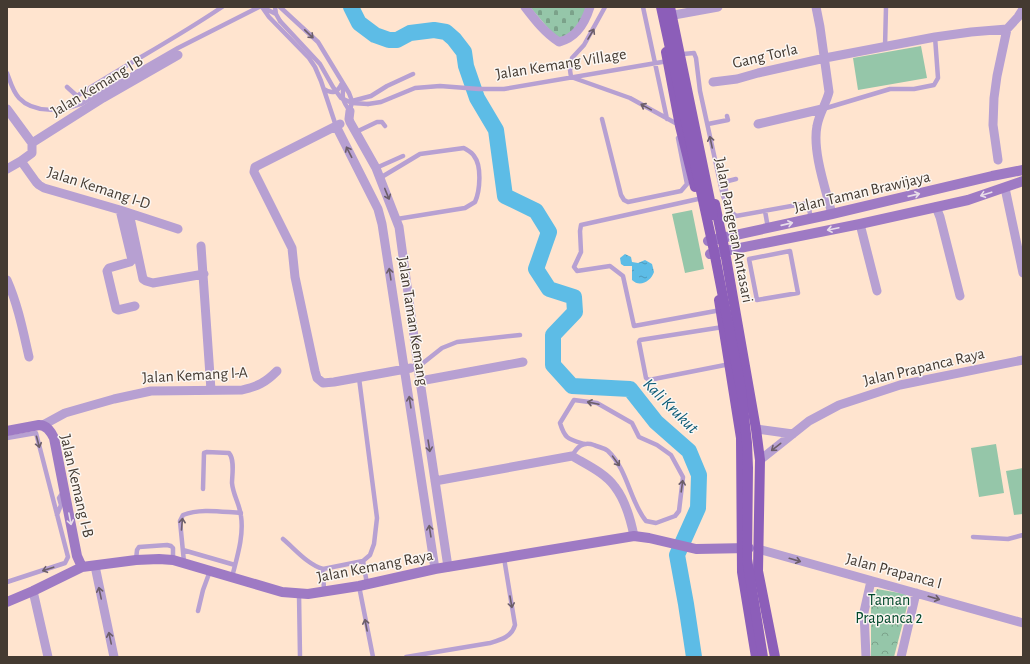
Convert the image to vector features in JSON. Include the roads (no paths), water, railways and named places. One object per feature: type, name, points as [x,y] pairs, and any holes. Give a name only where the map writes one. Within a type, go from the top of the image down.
[{"type":"main road","name":"Jalan Pangeran Antasari","points":[[656,7],[680,126],[708,241],[730,364],[741,438],[741,547]]},
{"type":"main road","points":[[661,7],[714,251],[740,389],[747,443],[747,559],[763,657]]},
{"type":"main road","name":"Jalan Pangeran Antasari","points":[[672,10],[683,54],[725,252],[756,428],[760,460]]},
{"type":"main road","points":[[672,10],[746,389],[755,465],[751,546],[752,569],[769,657]]},
{"type":"main road","points":[[760,460],[758,571],[775,657]]},
{"type":"main road","points":[[741,547],[742,572],[756,657]]},
{"type":"street","points":[[525,7],[552,37],[559,42],[567,40],[583,24],[590,7]]},
{"type":"street","points":[[672,10],[718,7]]},
{"type":"street","points":[[816,7],[829,92],[827,102],[822,109],[817,124],[816,141],[832,214]]},
{"type":"street","points":[[998,160],[993,125],[994,98],[998,71],[1007,29],[1018,18],[1023,9]]},
{"type":"street","name":"Gang Torla","points":[[713,82],[737,79],[825,58],[885,47],[971,32],[1007,29]]},
{"type":"street","name":"Jalan Kemang I B","points":[[32,142],[103,98],[178,55]]},
{"type":"street","points":[[7,109],[32,142],[32,153],[7,169]]},
{"type":"street","points":[[758,124],[822,109]]},
{"type":"street","points":[[350,115],[336,126],[255,167],[254,170],[292,248],[295,277],[317,378],[323,383],[418,367]]},
{"type":"street","name":"Jalan Taman Kemang","points":[[350,115],[356,132],[376,168],[397,219],[448,567]]},
{"type":"street","name":"Jalan Taman Kemang","points":[[336,126],[378,209],[382,224],[436,569]]},
{"type":"street","name":"Jalan Kemang I-D","points":[[21,161],[39,185],[178,229]]},
{"type":"street","name":"Jalan Taman Brawijaya","points":[[708,241],[1023,170]]},
{"type":"street","points":[[992,176],[998,178],[1005,188],[1023,273]]},
{"type":"street","name":"Jalan Taman Brawijaya","points":[[710,254],[860,224],[968,200],[1023,181]]},
{"type":"street","points":[[936,207],[940,217],[960,296]]},
{"type":"street","points":[[120,210],[132,260],[130,262],[109,268],[107,272],[116,309],[118,310],[135,306]]},
{"type":"street","points":[[129,213],[143,279],[146,282],[153,283],[204,274]]},
{"type":"street","points":[[860,224],[877,291]]},
{"type":"street","points":[[201,246],[211,390]]},
{"type":"street","points":[[7,280],[21,318],[29,357]]},
{"type":"street","name":"Jalan Prapanca Raya","points":[[760,460],[809,421],[838,405],[900,385],[1023,360]]},
{"type":"street","points":[[420,381],[523,362]]},
{"type":"street","name":"Jalan Kemang I-A","points":[[43,425],[64,413],[151,391],[242,390],[255,387],[267,381],[277,371]]},
{"type":"street","name":"Jalan Kemang I-B","points":[[7,431],[31,425],[43,425],[51,432],[54,438],[63,495],[77,556],[82,567]]},
{"type":"street","points":[[414,430],[427,428]]},
{"type":"street","points":[[756,428],[793,434]]},
{"type":"street","points":[[435,481],[572,456],[604,476],[615,487],[629,516],[634,536]]},
{"type":"street","name":"Jalan Kemang Raya","points":[[7,602],[82,567],[136,560],[158,559],[184,562],[282,592],[299,594],[363,585],[436,569],[634,536],[696,549],[741,547],[758,549]]},
{"type":"street","name":"Jalan Prapanca I","points":[[758,549],[1023,623]]},
{"type":"street","points":[[95,566],[114,657]]},
{"type":"street","points":[[866,657],[864,612],[871,581]]},
{"type":"street","points":[[33,591],[48,657]]},
{"type":"street","points":[[901,657],[916,593]]},
{"type":"lane","points":[[67,88],[77,96],[104,78],[204,20],[222,7]]},
{"type":"lane","points":[[7,73],[18,97],[25,103],[36,108],[44,109],[71,108],[81,104],[178,48],[261,7],[276,14]]},
{"type":"lane","name":"Jalan Taman Kemang","points":[[261,7],[274,23],[309,58],[315,67],[336,126]]},
{"type":"lane","name":"Jalan Kemang Village","points":[[274,7],[280,21],[320,64],[341,98],[352,103],[376,104],[415,88],[440,86],[504,89],[668,61]]},
{"type":"lane","name":"Jalan Taman Kemang","points":[[280,7],[318,42],[349,93],[352,101]]},
{"type":"lane","points":[[602,119],[621,195],[624,200],[628,202],[681,191],[685,187],[687,184],[678,138],[678,129],[680,126],[630,98],[571,77],[570,70],[572,58],[584,45],[605,7]]},
{"type":"lane","points":[[643,7],[667,118]]},
{"type":"lane","points":[[885,47],[886,7]]},
{"type":"lane","points":[[822,109],[890,89],[914,89],[934,85],[938,78],[935,38]]},
{"type":"lane","points":[[683,54],[694,53],[696,58],[700,91],[723,196],[729,210],[736,216],[808,204],[811,219]]},
{"type":"lane","points":[[350,115],[352,101],[371,96],[387,86],[413,74]]},
{"type":"lane","points":[[324,89],[330,92],[338,91],[343,84]]},
{"type":"lane","name":"Jalan Taman Kemang","points":[[343,84],[344,103],[350,115]]},
{"type":"lane","points":[[708,124],[728,120],[727,116]]},
{"type":"lane","points":[[356,132],[378,122],[382,122],[386,126]]},
{"type":"lane","points":[[380,178],[420,154],[464,148],[474,155],[478,163],[479,191],[475,202],[466,208],[397,219]]},
{"type":"lane","points":[[376,168],[403,156]]},
{"type":"lane","points":[[729,210],[725,185],[728,181],[736,179]]},
{"type":"lane","points":[[698,199],[581,225],[581,252],[574,266],[577,271],[610,266],[623,276],[634,326],[721,310]]},
{"type":"lane","points":[[765,211],[768,228]]},
{"type":"lane","points":[[785,239],[787,252]]},
{"type":"lane","points":[[790,251],[798,292],[757,300],[749,259],[787,252],[790,251]]},
{"type":"lane","points":[[723,326],[640,340],[639,342],[646,378],[649,380],[730,364]]},
{"type":"lane","points":[[418,367],[442,348],[456,342],[520,335]]},
{"type":"lane","points":[[283,539],[307,560],[323,569],[363,561],[370,555],[376,534],[377,518],[359,378]]},
{"type":"lane","points":[[574,400],[597,403],[603,406],[632,423],[639,437],[657,445],[671,455],[684,477],[679,511],[675,516],[656,523],[646,521],[640,514],[620,467],[608,450],[591,444],[584,444],[568,438],[560,423],[574,400]]},
{"type":"lane","points":[[7,438],[36,433],[68,557],[65,563],[7,582]]},
{"type":"lane","points":[[572,456],[577,448],[584,444]]},
{"type":"lane","points":[[203,489],[204,453],[229,453],[232,460],[233,490],[241,513],[242,534],[232,577]]},
{"type":"lane","points":[[50,488],[63,495],[59,498],[61,505],[57,515]]},
{"type":"lane","points":[[184,562],[180,521],[183,515],[191,512],[204,511],[241,513]]},
{"type":"lane","points":[[629,516],[640,514]]},
{"type":"lane","points":[[973,537],[1008,539],[1023,535]]},
{"type":"lane","points":[[136,560],[137,550],[139,547],[167,544],[173,548],[173,560]]},
{"type":"lane","points":[[183,550],[235,565]]},
{"type":"lane","points":[[406,657],[494,642],[505,638],[514,630],[515,625],[504,558]]},
{"type":"lane","points":[[363,561],[363,585],[373,657]]},
{"type":"lane","points":[[323,569],[324,591]]},
{"type":"lane","points":[[198,611],[203,590],[210,571]]},
{"type":"lane","points":[[299,594],[300,657]]},
{"type":"water","points":[[625,254],[631,257],[632,262],[638,263],[645,260],[652,264],[654,272],[648,281],[638,283],[632,280],[632,266],[624,266],[621,264],[620,258]]},
{"type":"waterway","name":"Kali Krukut","points":[[351,7],[359,23],[375,35],[389,40],[397,40],[410,33],[434,30],[446,32],[454,39],[464,52],[466,66],[477,98],[496,130],[505,196],[536,211],[549,232],[536,269],[549,289],[574,297],[575,312],[553,335],[553,365],[572,386],[630,389],[656,422],[689,451],[699,475],[698,508],[677,555],[694,657]]},
{"type":"park label","name":"Taman Prapanca 2","points":[[889,609]]}]
